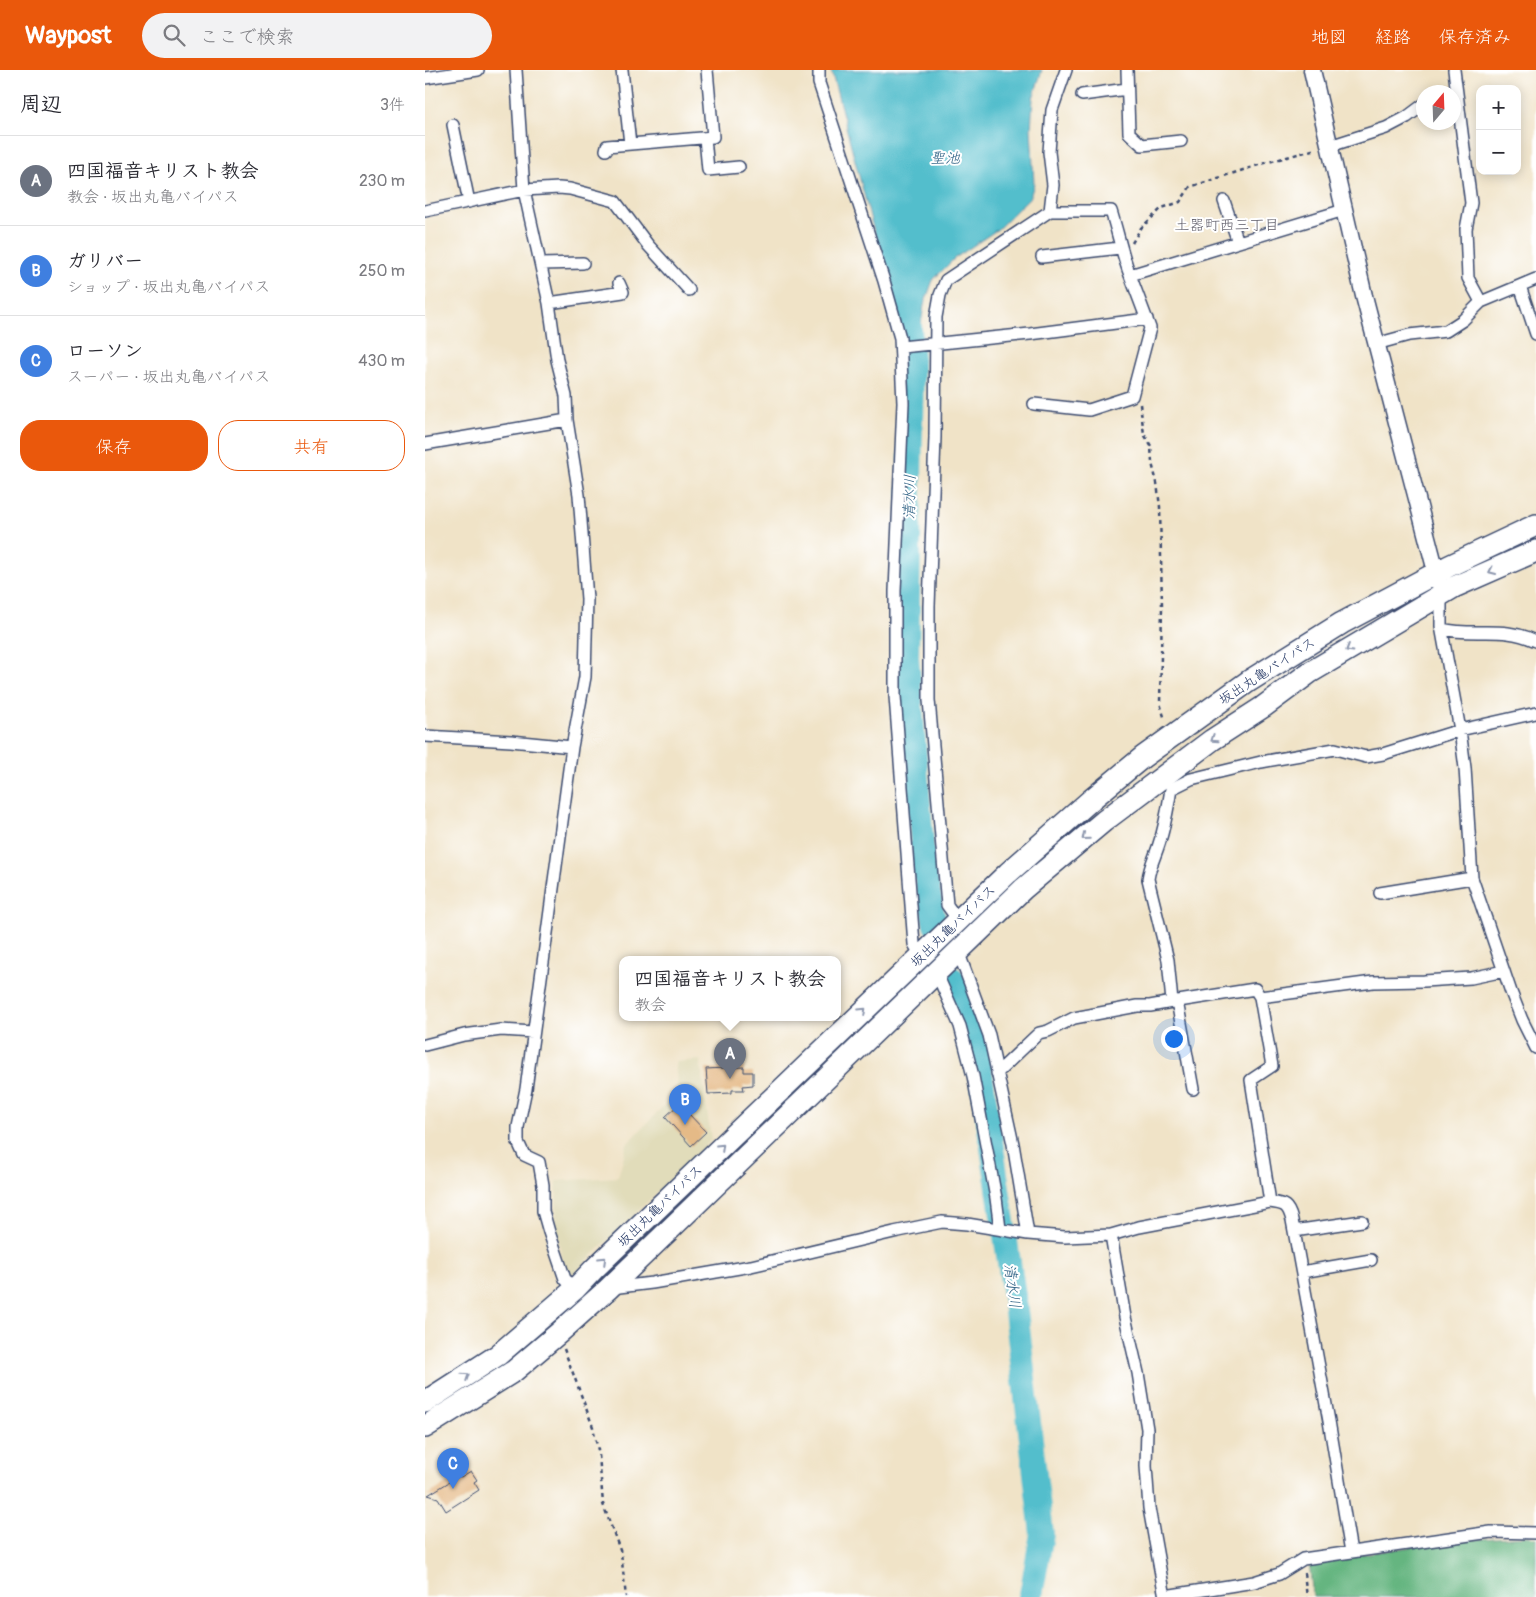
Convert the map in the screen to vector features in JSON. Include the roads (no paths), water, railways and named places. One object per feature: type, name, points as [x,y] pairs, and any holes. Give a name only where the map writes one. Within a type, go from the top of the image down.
[{"type":"highway","name":"坂出丸亀バイパス","points":[[425,1427],[513,1371],[559,1334],[1023,889],[1104,821],[1249,681],[1342,623],[1436,572],[1536,525]]},
{"type":"highway","name":"坂出丸亀バイパス","points":[[425,1402],[498,1355],[575,1289],[958,920],[1078,811],[1156,772],[1212,740],[1263,707],[1309,673],[1454,587],[1536,551]]},
{"type":"street","points":[[425,78],[478,70]]},
{"type":"street","points":[[516,70],[524,190],[549,303],[557,360],[566,396],[567,420],[579,495],[587,599],[585,677],[572,747],[526,1089],[518,1126],[518,1142],[524,1156],[539,1162],[543,1185],[543,1211],[565,1279],[575,1289]]},
{"type":"street","points":[[623,70],[630,144]]},
{"type":"street","points":[[606,150],[607,146],[713,137],[707,70]]},
{"type":"street","points":[[819,70],[819,83],[901,338],[903,403],[895,591],[895,696],[914,944],[921,956]]},
{"type":"street","points":[[1049,211],[1053,184],[1049,152],[1053,110],[1066,70]]},
{"type":"street","points":[[1127,70],[1129,133],[1142,144],[1181,141]]},
{"type":"street","points":[[1312,70],[1343,210],[1441,595],[1442,629],[1465,768],[1472,878],[1522,1020],[1536,1048]]},
{"type":"street","points":[[1452,85],[1454,70]]},
{"type":"street","points":[[1083,95],[1127,89]]},
{"type":"street","points":[[613,99],[625,98]]},
{"type":"street","points":[[1330,146],[1386,128],[1416,110]]},
{"type":"street","points":[[453,125],[469,202]]},
{"type":"street","points":[[1458,130],[1471,203],[1465,229],[1468,278],[1481,302]]},
{"type":"street","points":[[705,138],[708,170],[739,167]]},
{"type":"street","points":[[425,211],[524,190],[565,188],[615,201],[648,245],[689,290]]},
{"type":"street","points":[[1224,201],[1238,242]]},
{"type":"street","points":[[1130,275],[1343,210]]},
{"type":"street","points":[[958,920],[947,905],[929,700],[929,606],[935,438],[935,343],[936,317],[940,296],[946,280],[1049,211],[1111,211],[1120,248],[1150,328],[1132,396],[1089,410],[1033,404]]},
{"type":"street","points":[[1042,257],[1120,248]]},
{"type":"street","points":[[541,264],[583,263]]},
{"type":"street","points":[[1376,344],[1409,335],[1446,331],[1463,320],[1481,302],[1536,279]]},
{"type":"street","points":[[549,303],[623,292],[619,283]]},
{"type":"street","points":[[1520,286],[1536,334]]},
{"type":"street","points":[[901,347],[1030,334],[1147,319]]},
{"type":"street","points":[[425,444],[567,420]]},
{"type":"street","points":[[1442,629],[1458,633],[1500,631],[1523,635],[1536,641]]},
{"type":"street","points":[[1193,1089],[1174,1001],[1168,960],[1149,879],[1149,867],[1159,846],[1167,820],[1156,772],[1191,778],[1261,762],[1335,749],[1366,758],[1460,730],[1536,713]]},
{"type":"street","points":[[425,736],[572,747]]},
{"type":"street","points":[[1380,893],[1472,878]]},
{"type":"street","points":[[958,951],[989,1035],[1013,1144],[1028,1234]]},
{"type":"street","points":[[1260,997],[1373,982],[1471,978],[1504,971]]},
{"type":"street","points":[[936,972],[960,1026],[973,1076],[996,1198],[999,1229]]},
{"type":"street","points":[[997,1073],[1039,1033],[1074,1018],[1137,1006],[1150,1006],[1255,989],[1260,997],[1272,1066],[1251,1080],[1270,1202]]},
{"type":"street","points":[[425,1045],[465,1035],[501,1030],[533,1032]]},
{"type":"street","points":[[608,1289],[751,1266],[942,1222],[1028,1234],[1065,1237],[1111,1235],[1139,1227],[1270,1202],[1281,1203],[1289,1208],[1294,1231],[1351,1552]]},
{"type":"street","points":[[1294,1231],[1362,1221]]},
{"type":"street","points":[[1111,1235],[1147,1429],[1146,1466],[1149,1508],[1165,1597],[1254,1582],[1279,1574],[1303,1559],[1491,1532],[1536,1533]]},
{"type":"street","points":[[1302,1272],[1371,1260]]},
{"type":"water","name":"聖池","points":[[831,70],[1042,70],[1033,98],[1031,129],[1034,184],[1030,197],[998,229],[955,258],[933,280],[924,305],[921,324],[900,327]]},
{"type":"waterway","name":"清水川","points":[[908,293],[912,365],[907,657],[924,868],[935,925]]},
{"type":"waterway","name":"清水川","points":[[953,979],[978,1054],[1015,1302],[1042,1534],[1030,1597]]},
{"type":"place","name":"四国福音キリスト教会","points":[[730,1079]]},
{"type":"place","name":"ガリバー","points":[[685,1125]]},
{"type":"place","name":"ローソン","points":[[453,1489]]},
{"type":"district","name":"土器町西三丁目","points":[[1227,225]]}]
